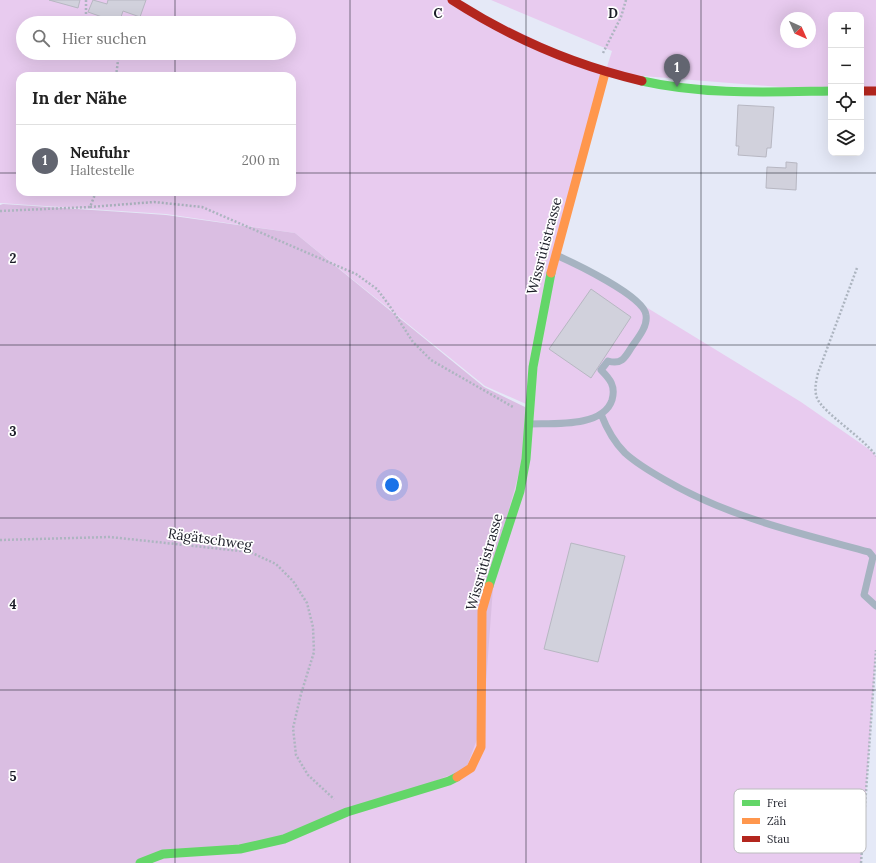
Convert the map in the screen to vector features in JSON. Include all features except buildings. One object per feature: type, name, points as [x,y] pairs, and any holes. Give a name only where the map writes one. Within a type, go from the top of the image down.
[{"type":"street","points":[[452,0],[501,30],[544,51],[605,73],[638,81],[725,92],[828,92]]},
{"type":"street","name":"Wissrütistrasse","points":[[140,863],[162,854],[240,849],[284,839],[347,812],[449,781],[471,768],[481,747],[482,611],[494,568],[520,491],[526,459],[533,367],[546,291],[605,73]]},
{"type":"street","points":[[864,91],[876,91]]},
{"type":"lane","points":[[529,420],[584,421],[601,414],[611,402],[614,386],[601,370],[608,361],[615,363],[623,360],[644,328],[646,312],[640,304],[627,294],[585,268],[555,255]]},
{"type":"lane","points":[[601,414],[606,426],[624,452],[649,471],[694,497],[737,514],[869,552],[873,557],[873,564],[864,595],[876,606]]},
{"type":"path","points":[[86,0],[86,16]]},
{"type":"path","points":[[603,54],[621,17],[626,0]]},
{"type":"path","points":[[597,52],[610,56]]},
{"type":"path","points":[[117,72],[118,60]]},
{"type":"path","points":[[90,207],[94,196]]},
{"type":"path","points":[[0,211],[90,207],[154,202],[202,207],[356,274],[377,290],[389,305],[413,342],[431,360],[529,420]]},
{"type":"path","points":[[857,268],[818,374],[815,390],[820,403],[876,456]]},
{"type":"path","name":"Rägätschweg","points":[[0,540],[110,537],[250,552],[276,564],[293,581],[307,603],[312,627],[314,652],[301,694],[293,728],[296,755],[308,775],[347,812]]},
{"type":"path","points":[[866,792],[876,650]]},
{"type":"path","points":[[861,863],[862,853]]},
{"type":"shaded area","points":[[0,0],[452,0],[605,73],[556,252],[801,402],[873,452],[876,456],[876,650],[866,792],[866,789],[734,789],[734,853],[862,853],[861,863],[140,863],[480,653],[526,404],[485,386],[295,233],[166,214],[0,203]]},
{"type":"shaded area","points":[[491,0],[876,0],[876,91],[864,91],[864,12],[828,12],[828,91],[605,73],[612,51]]},
{"type":"shaded area","points":[[0,205],[166,215],[295,233],[484,387],[525,407],[524,454],[495,561],[483,723],[466,769],[284,839],[140,863],[0,863]]},
{"type":"traffic: fast","points":[[642,81],[689,89],[712,91],[828,91]]},
{"type":"traffic: fast","points":[[489,586],[520,491],[526,459],[533,367],[551,273]]},
{"type":"traffic: fast","points":[[140,863],[163,854],[240,849],[284,839],[347,812],[449,781],[457,777]]},
{"type":"traffic: slow","points":[[551,273],[605,73]]},
{"type":"traffic: slow","points":[[457,777],[471,768],[481,747],[482,611],[489,586]]},
{"type":"traffic: jam","points":[[452,0],[474,14],[543,49],[592,67],[642,81]]},
{"type":"traffic: jam","points":[[864,91],[876,91]]},
{"type":"place","name":"Neufuhr","points":[[677,87]]}]
